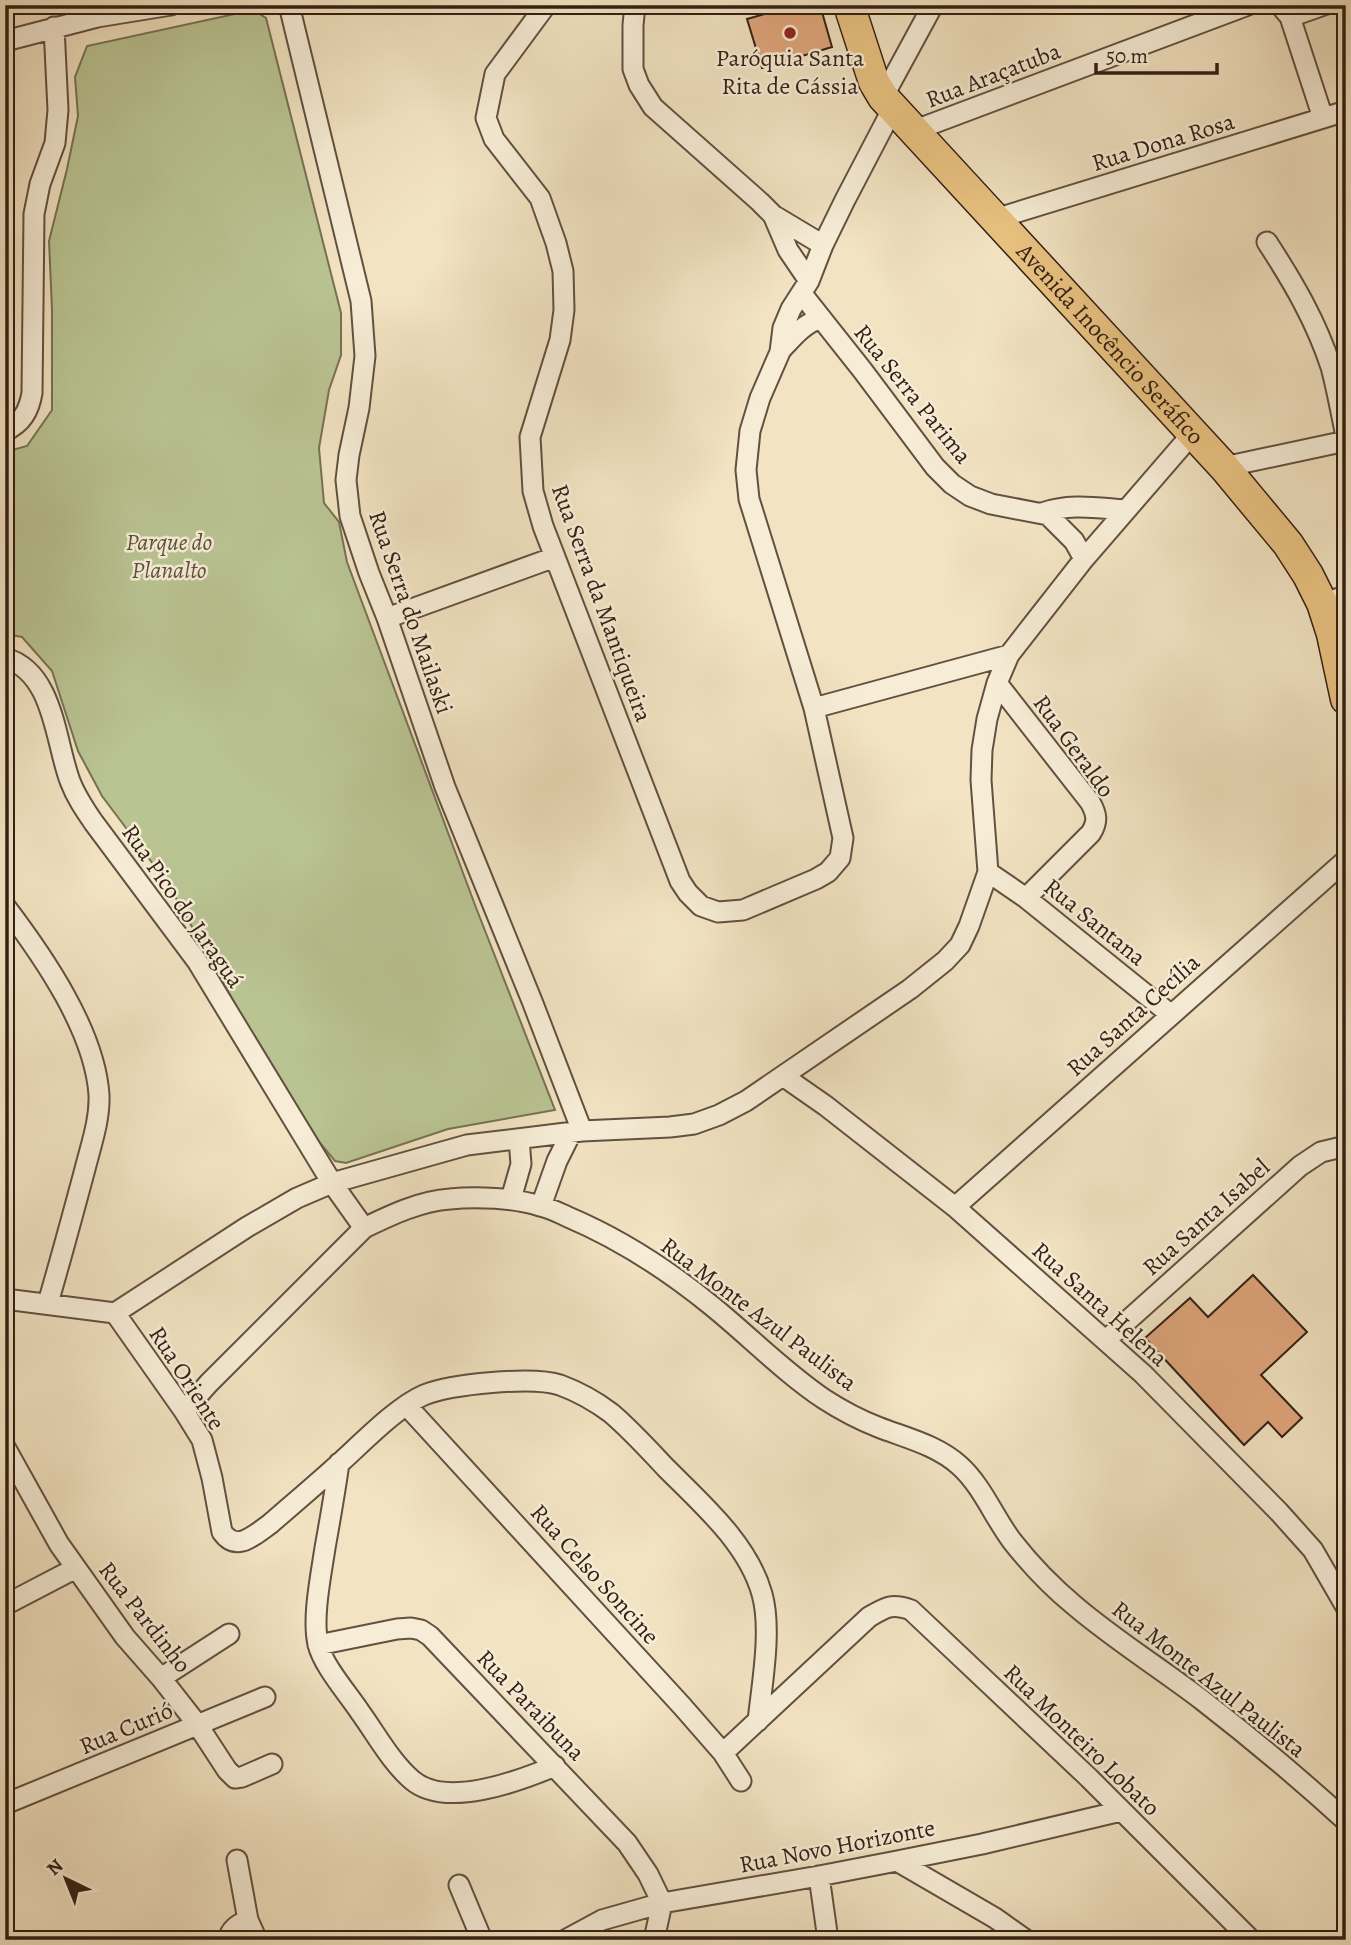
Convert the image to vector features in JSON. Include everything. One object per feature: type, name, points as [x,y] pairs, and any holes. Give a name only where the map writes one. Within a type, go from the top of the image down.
[{"type":"main road","name":"Avenida Inocêncio Seráfico","points":[[849,5],[874,82],[888,103],[1224,467],[1288,544],[1308,576],[1334,600],[1332,634],[1346,699]]},
{"type":"street","points":[[5,41],[54,27],[89,13],[171,5]]},
{"type":"street","name":"Rua Serra do Mailaski","points":[[289,5],[361,301],[365,356],[346,480],[350,516],[445,787],[533,1001],[576,1132]]},
{"type":"street","name":"Rua Serra da Mantiqueira","points":[[546,5],[495,74],[486,118],[494,139],[540,198],[563,271],[565,310],[560,340],[530,437],[533,491],[542,526],[680,881],[701,906],[718,912],[743,910],[816,879],[828,872],[840,858],[843,838],[814,708]]},
{"type":"street","points":[[635,5],[633,69],[639,85],[653,107],[773,215],[823,245]]},
{"type":"street","points":[[933,5],[805,287],[783,328],[780,352],[760,398],[750,430],[747,480],[749,499],[814,708],[1009,655]]},
{"type":"street","name":"Rua Araçatuba","points":[[913,131],[1248,5]]},
{"type":"street","points":[[1323,118],[1285,11],[1324,5]]},
{"type":"street","points":[[10,428],[27,412],[32,393],[34,214],[55,143],[57,125],[58,82],[54,27]]},
{"type":"street","name":"Rua Dona Rosa","points":[[995,219],[1346,111]]},
{"type":"street","name":"Rua Serra Parima","points":[[773,215],[821,318],[935,467],[952,484],[990,504],[1042,513],[1064,530],[1084,559]]},
{"type":"street","points":[[1268,242],[1298,289],[1317,328],[1331,369],[1346,436]]},
{"type":"street","points":[[780,352],[798,331],[821,318]]},
{"type":"street","points":[[5,1299],[115,1313],[247,1227],[332,1183],[467,1145],[576,1132],[670,1128],[694,1124],[746,1101],[911,989],[945,961],[960,944],[988,872],[981,780],[982,750],[986,719],[1009,655],[1084,559],[1192,434]]},
{"type":"street","points":[[1224,467],[1346,441]]},
{"type":"street","name":"Rua Serra Parima","points":[[1042,513],[1072,506],[1125,510]]},
{"type":"street","points":[[387,618],[555,557]]},
{"type":"street","name":"Rua Pico do Jaraguá","points":[[5,658],[17,662],[40,686],[50,709],[70,781],[79,800],[197,961],[332,1183],[364,1228]]},
{"type":"street","name":"Rua Geraldo","points":[[997,683],[1096,812],[1097,824],[1091,833],[1026,898]]},
{"type":"street","name":"Rua Santa Cecília","points":[[955,1207],[1346,860]]},
{"type":"street","name":"Rua Santana","points":[[988,872],[1026,898],[1170,1014]]},
{"type":"street","points":[[5,906],[49,967],[72,1011],[89,1050],[99,1093],[93,1136],[48,1303]]},
{"type":"street","name":"Rua Santa Helena","points":[[783,1076],[955,1207],[1143,1374],[1296,1530],[1325,1568],[1346,1606]]},
{"type":"street","points":[[541,1206],[557,1161],[576,1132]]},
{"type":"street","points":[[511,1199],[521,1164],[519,1139]]},
{"type":"street","name":"Rua Santa Isabel","points":[[1106,1340],[1300,1166],[1321,1152],[1346,1146]]},
{"type":"street","name":"Rua Monte Azul Paulista","points":[[184,1411],[364,1228],[390,1215],[449,1199],[511,1199],[541,1206],[624,1244],[709,1304],[826,1401],[875,1426],[923,1443],[944,1454],[961,1467],[978,1488],[1013,1542],[1075,1606],[1201,1700],[1346,1821]]},
{"type":"street","name":"Rua Oriente","points":[[115,1313],[202,1440],[222,1532],[227,1539],[239,1542],[251,1538],[340,1464]]},
{"type":"street","points":[[555,1766],[520,1781],[461,1792],[443,1793],[419,1785],[390,1754],[328,1667],[318,1644],[320,1581],[340,1464],[382,1425],[421,1396],[488,1382],[556,1384],[586,1395],[637,1437],[714,1518],[744,1554],[756,1575],[767,1618],[758,1721],[723,1753]]},
{"type":"street","name":"Rua Celso Soncine","points":[[407,1406],[723,1753],[741,1781]]},
{"type":"street","name":"Rua Pardinho","points":[[5,1447],[76,1568],[125,1637],[197,1724],[228,1770],[235,1778],[272,1764]]},
{"type":"street","points":[[5,1605],[76,1568]]},
{"type":"street","name":"Rua Monteiro Lobato","points":[[758,1721],[869,1618],[884,1608],[897,1605],[911,1610],[1048,1738],[1251,1940]]},
{"type":"street","name":"Rua Paraibuna","points":[[318,1644],[411,1628],[421,1630],[439,1643],[627,1843],[648,1874],[662,1903]]},
{"type":"street","points":[[161,1678],[229,1634]]},
{"type":"street","name":"Rua Curió","points":[[5,1804],[265,1697]]},
{"type":"street","name":"Rua Novo Horizonte","points":[[565,1940],[602,1920],[662,1903],[982,1844],[1121,1811]]},
{"type":"street","points":[[237,1860],[248,1920],[257,1940]]},
{"type":"street","points":[[897,1861],[995,1917],[1026,1940]]},
{"type":"street","points":[[819,1876],[828,1940]]},
{"type":"street","points":[[459,1885],[482,1940]]},
{"type":"street","points":[[654,1940],[662,1903]]},
{"type":"street","points":[[229,1940],[231,1931],[248,1920]]},
{"type":"green space","name":"Parque do Planalto","points":[[253,10],[266,18],[341,313],[341,355],[329,390],[319,448],[324,503],[339,522],[347,562],[555,1110],[448,1129],[346,1163],[335,1161],[320,1143],[257,1043],[168,884],[102,796],[78,751],[52,671],[22,637],[5,634],[5,452],[27,446],[52,410],[49,241],[78,116],[75,77],[87,46]]},
{"type":"building","name":"Paróquia Santa Rita de Cássia","points":[[797,5],[820,5],[832,47],[762,68],[747,19]]},
{"type":"building","points":[[1253,1275],[1307,1332],[1261,1375],[1302,1418],[1282,1437],[1268,1422],[1244,1445],[1145,1338],[1190,1298],[1208,1317]]},
{"type":"place","name":"Paróquia Santa Rita de Cássia","points":[[790,33]]}]
